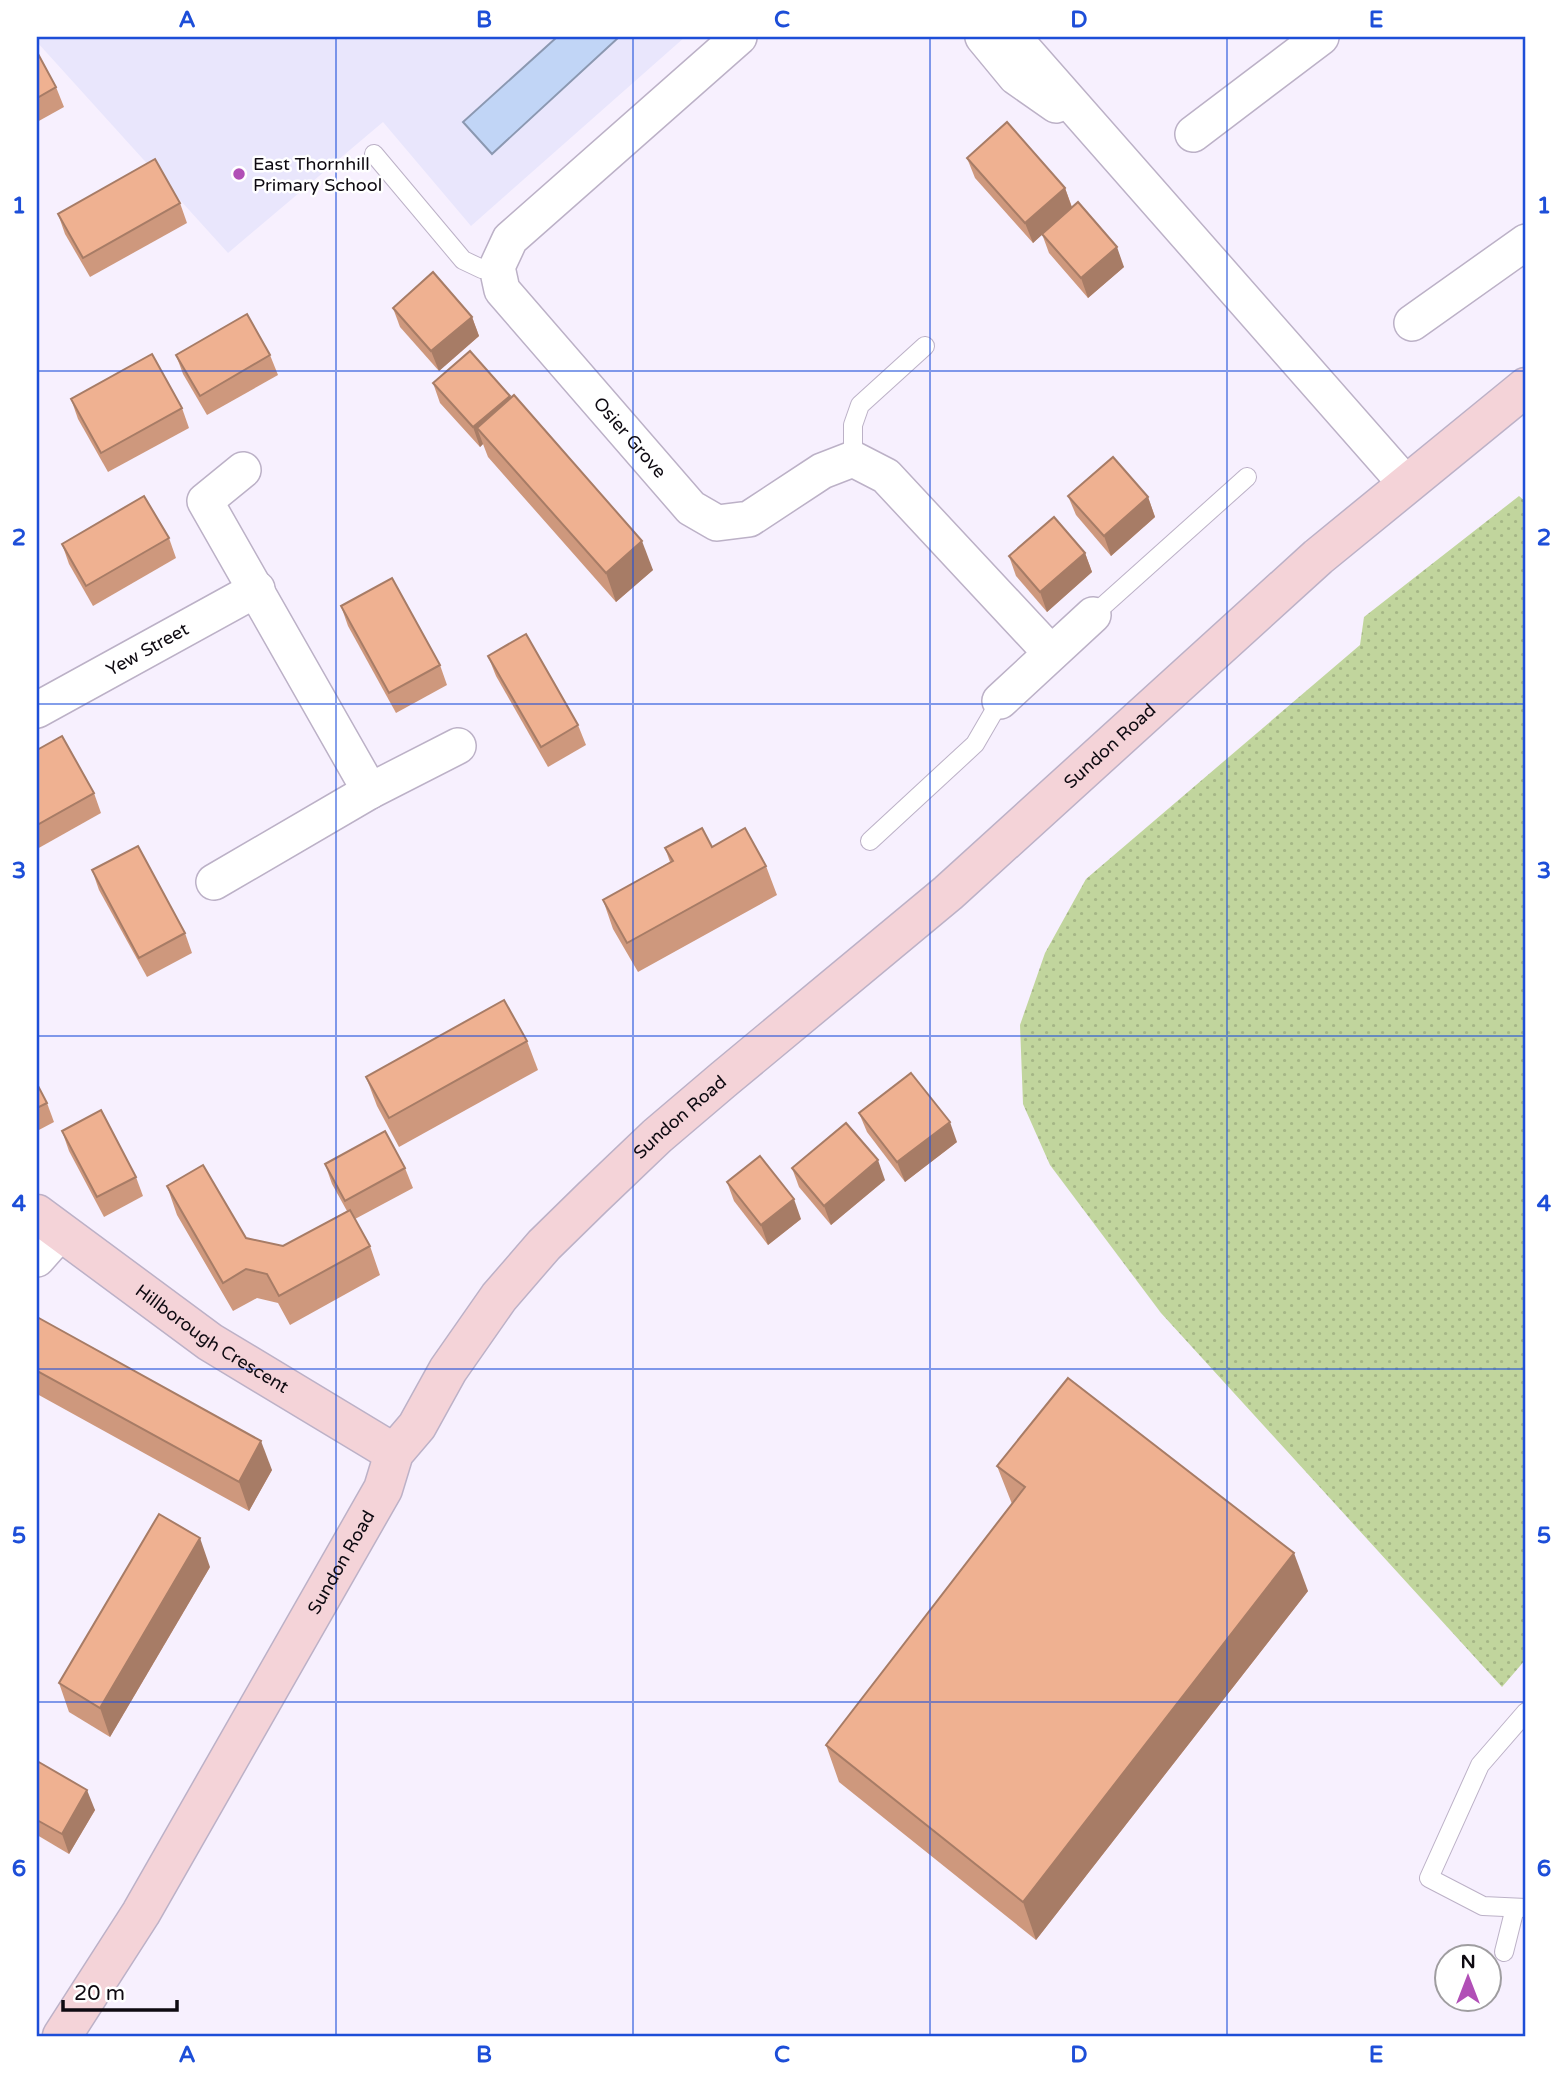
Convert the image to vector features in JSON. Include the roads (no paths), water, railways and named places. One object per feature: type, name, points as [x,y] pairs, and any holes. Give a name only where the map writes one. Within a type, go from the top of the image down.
[{"type":"street","points":[[497,267],[510,239],[739,37]]},
{"type":"street","points":[[983,37],[1016,77],[1102,136]]},
{"type":"street","points":[[1013,37],[1407,485]]},
{"type":"street","points":[[1193,134],[1321,37]]},
{"type":"street","points":[[1412,323],[1526,242]]},
{"type":"street","name":"Osier Grove","points":[[497,267],[502,290],[691,508],[717,523],[749,519],[822,471],[853,459]]},
{"type":"street","name":"Sundon Road","points":[[62,2036],[141,1913],[377,1500],[394,1453],[417,1426],[448,1370],[499,1297],[544,1245],[657,1136],[948,892],[1318,557],[1526,387]]},
{"type":"street","points":[[853,459],[886,475],[1051,653]]},
{"type":"street","points":[[243,470],[205,502],[370,791]]},
{"type":"street","name":"Yew Street","points":[[37,710],[257,589]]},
{"type":"street","points":[[1000,701],[1093,615]]},
{"type":"street","points":[[214,882],[370,791],[458,746]]},
{"type":"street","name":"Hillborough Crescent","points":[[44,1235],[210,1342],[394,1453]]},
{"type":"lane","points":[[374,154],[463,260],[482,269],[497,267]]},
{"type":"lane","points":[[853,459],[852,425],[860,405],[925,346]]},
{"type":"lane","points":[[1093,615],[1247,477]]},
{"type":"lane","points":[[870,841],[975,744],[1000,701]]},
{"type":"lane","points":[[1504,1952],[1521,1908],[1483,1906],[1429,1878],[1480,1765],[1526,1712]]},
{"type":"water","points":[[557,37],[619,37],[492,154],[463,122]]},
{"type":"place","name":"East Thornhill Primary School","points":[[239,174]]}]
